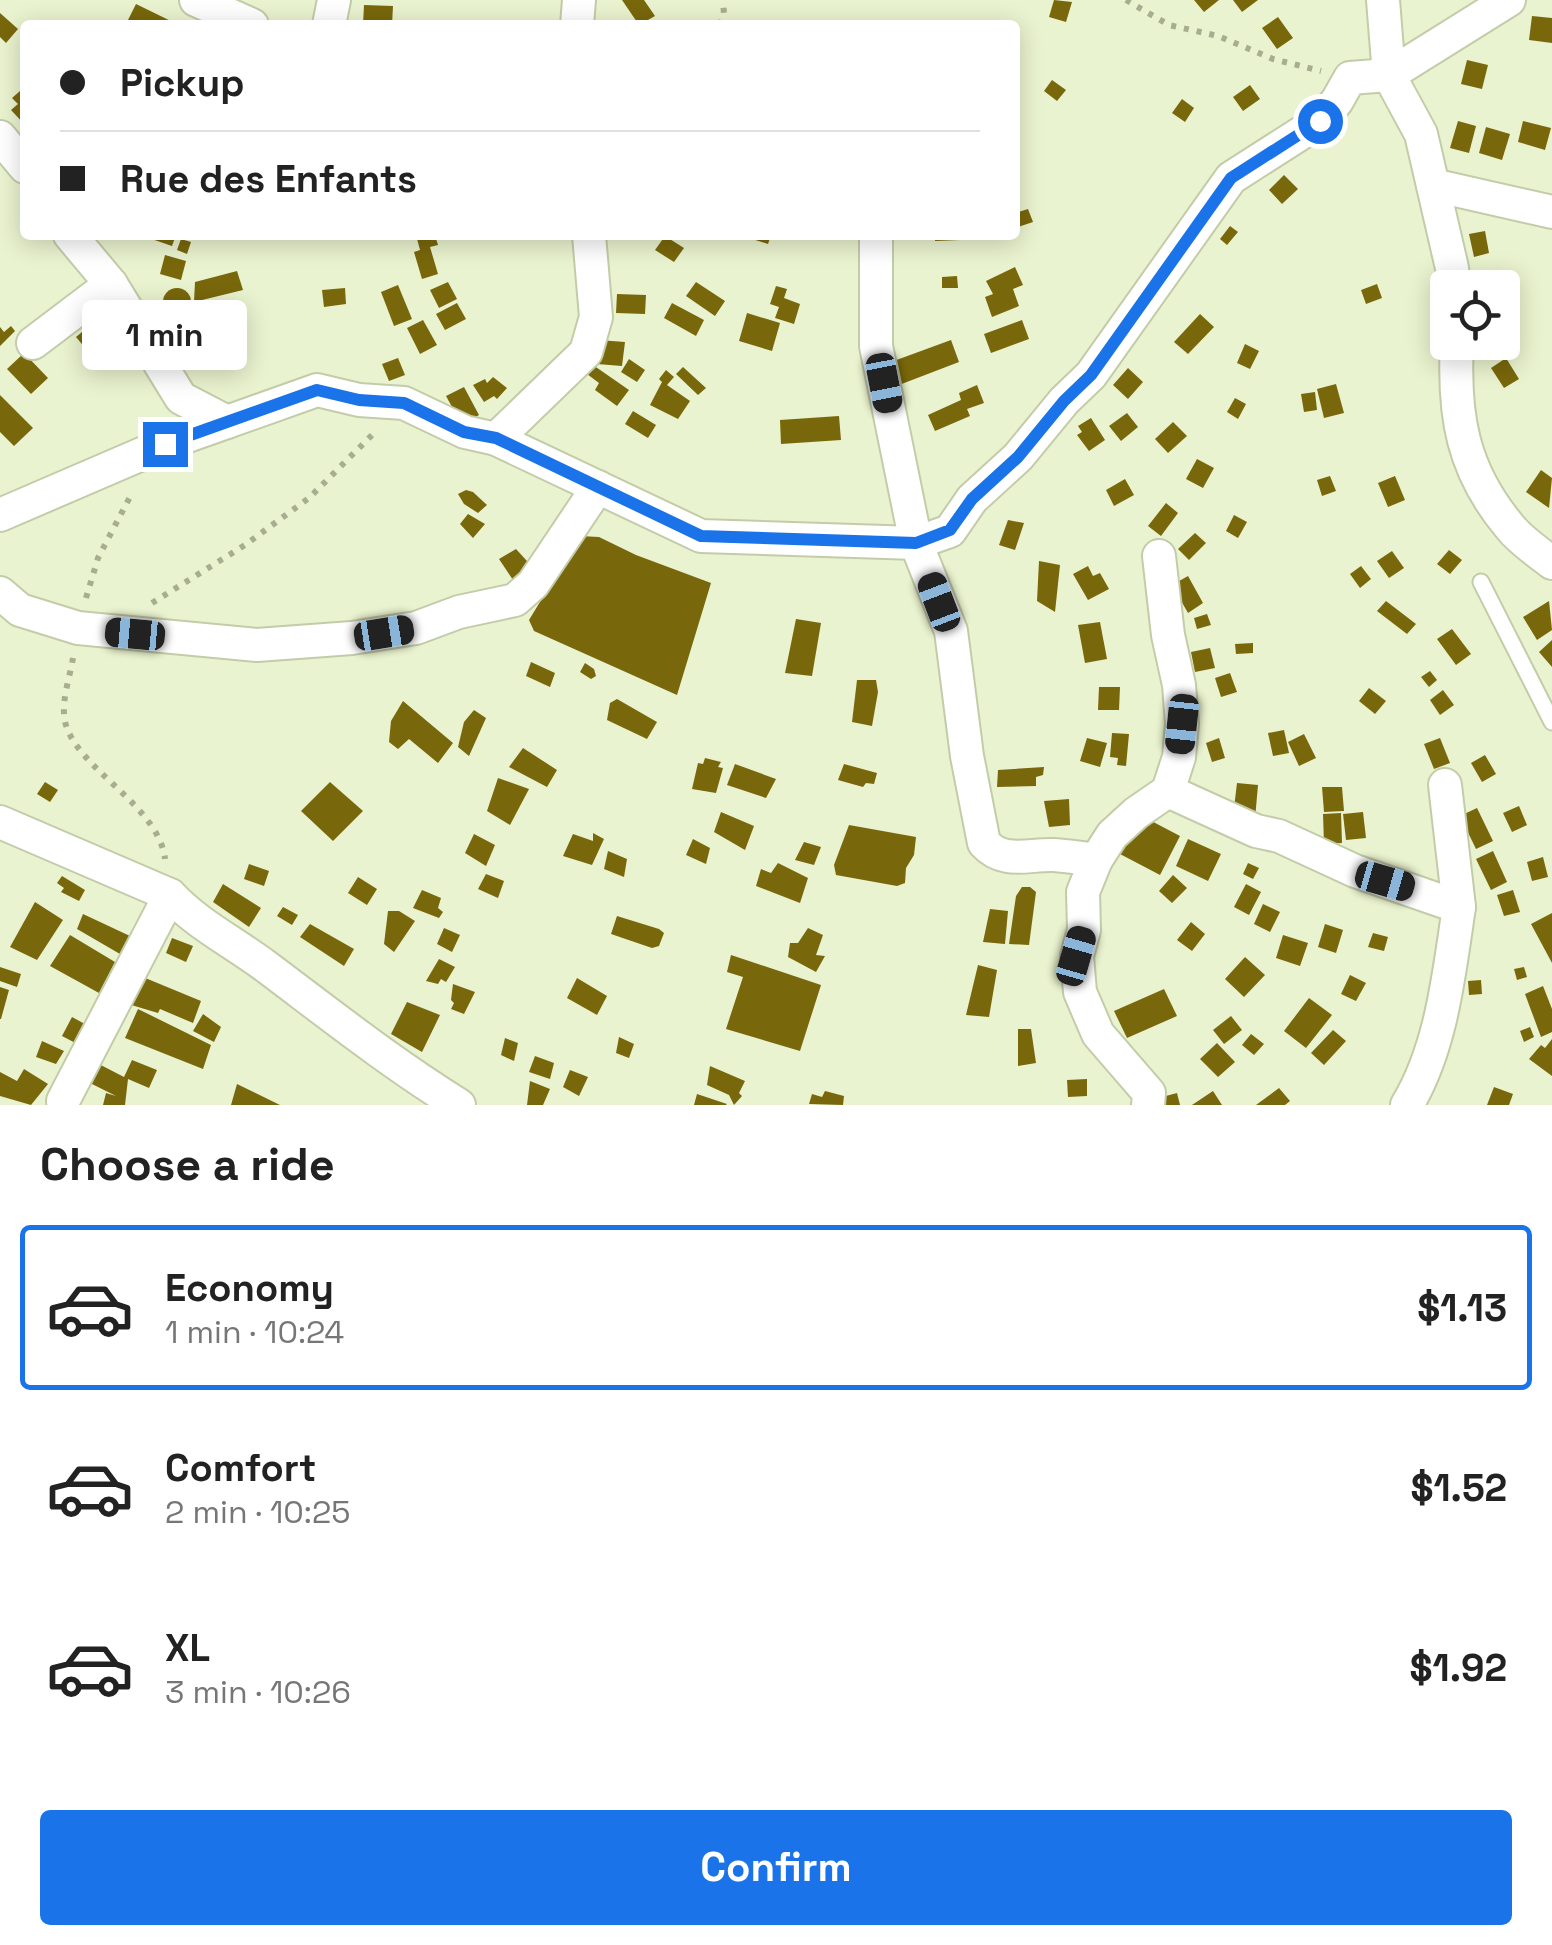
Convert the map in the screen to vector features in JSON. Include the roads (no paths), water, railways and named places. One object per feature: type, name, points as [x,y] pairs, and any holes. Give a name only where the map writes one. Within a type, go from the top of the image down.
[{"type":"street","points":[[1384,0],[1389,75],[1422,134],[1452,270]]},
{"type":"street","points":[[0,515],[165,444],[317,390],[359,400],[404,403],[464,432],[496,438],[701,536],[916,543],[950,530],[972,499],[1018,457],[1091,375],[1231,178],[1320,121],[1337,102],[1350,78],[1389,75],[1509,0]]},
{"type":"street","points":[[200,10],[235,20]]},
{"type":"street","points":[[0,137],[20,162]]},
{"type":"street","points":[[1434,186],[1552,212]]},
{"type":"street","points":[[83,240],[181,398],[226,422]]},
{"type":"street","points":[[496,438],[586,352],[596,317],[589,240]]},
{"type":"street","points":[[876,240],[876,346],[916,543],[951,632],[967,756],[984,843],[994,853],[1012,858],[1053,855],[1096,860]]},
{"type":"street","points":[[32,344],[111,284]]},
{"type":"street","points":[[1456,360],[1454,390],[1466,458],[1511,530],[1552,563]]},
{"type":"street","points":[[0,594],[20,610],[78,628],[258,645],[352,638],[416,628],[459,612],[515,600],[534,584],[598,487]]},
{"type":"street","points":[[1148,1105],[1149,1093],[1098,1034],[1080,992],[1076,956],[1084,930],[1083,892],[1096,860],[1112,836],[1168,791],[1178,757],[1182,724],[1159,556]]},
{"type":"street","points":[[1407,1105],[1419,1085],[1434,1039],[1459,907],[1444,785]]},
{"type":"street","points":[[1168,791],[1256,832],[1279,836],[1354,870],[1459,907]]},
{"type":"street","points":[[0,822],[170,895],[184,910],[364,1041],[460,1105]]},
{"type":"street","points":[[62,1101],[170,895]]},
{"type":"lane","points":[[1481,582],[1552,722]]}]
